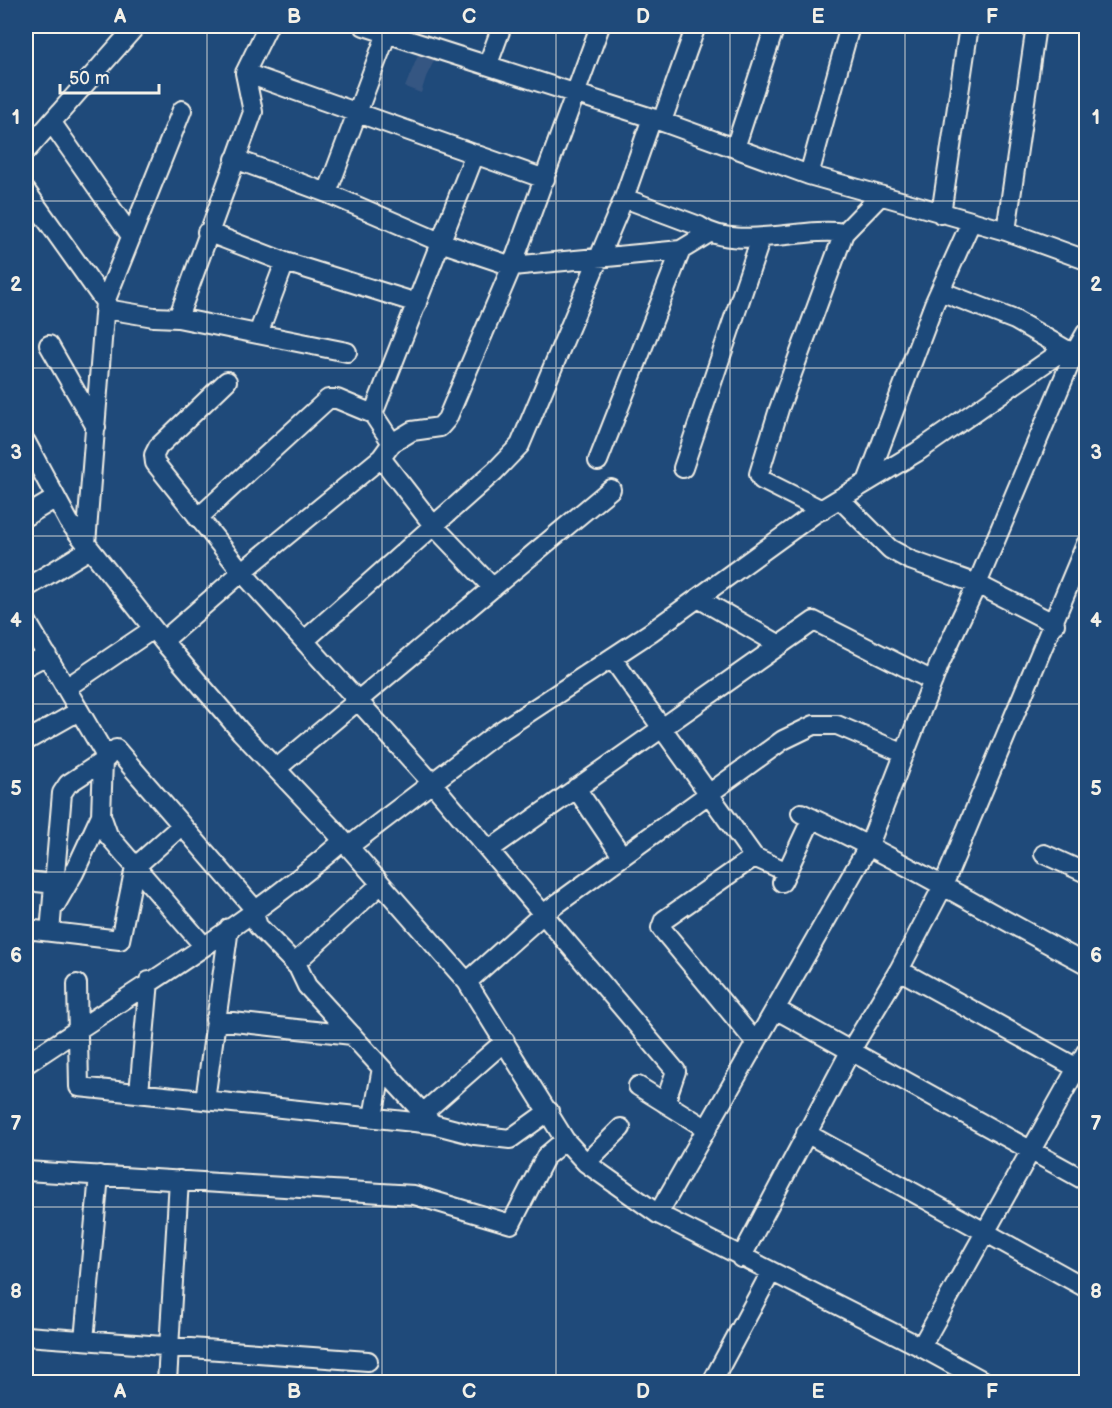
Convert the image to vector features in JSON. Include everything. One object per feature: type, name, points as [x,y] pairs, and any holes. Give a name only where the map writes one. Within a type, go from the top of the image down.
[{"type":"street","points":[[26,151],[136,26]]},
{"type":"street","points":[[178,318],[207,232],[253,112],[245,73],[268,26]]},
{"type":"street","points":[[364,26],[397,32],[657,120],[809,175],[1006,231],[1086,261]]},
{"type":"street","points":[[488,64],[502,26]]},
{"type":"street","points":[[66,688],[158,635],[243,572],[381,458],[392,442],[412,431],[440,427],[447,419],[512,266],[600,26]]},
{"type":"street","points":[[304,642],[520,446],[696,26]]},
{"type":"street","points":[[735,148],[775,26]]},
{"type":"street","points":[[809,175],[850,26]]},
{"type":"street","points":[[941,214],[969,26]]},
{"type":"street","points":[[1006,231],[1036,26]]},
{"type":"street","points":[[327,193],[357,111],[397,32]]},
{"type":"street","points":[[245,73],[545,179]]},
{"type":"street","points":[[88,546],[105,305],[182,110]]},
{"type":"street","points":[[52,123],[131,236]]},
{"type":"street","points":[[373,414],[474,154]]},
{"type":"street","points":[[235,159],[327,193],[440,243],[512,266],[681,250],[709,233]]},
{"type":"street","points":[[26,191],[105,305],[154,317],[178,318],[347,351]]},
{"type":"street","points":[[822,510],[762,480],[759,474],[779,409],[844,233],[880,196]]},
{"type":"street","points":[[624,198],[699,226],[709,233],[761,238],[830,230],[844,233]]},
{"type":"street","points":[[867,482],[940,291],[971,222]]},
{"type":"street","points":[[207,232],[285,262],[417,303]]},
{"type":"street","points":[[683,468],[761,238]]},
{"type":"street","points":[[598,461],[681,250]]},
{"type":"street","points":[[258,334],[285,262]]},
{"type":"street","points":[[940,291],[1015,321],[1075,354]]},
{"type":"street","points":[[658,1214],[869,845],[933,681],[1086,333]]},
{"type":"street","points":[[49,345],[96,427]]},
{"type":"street","points":[[26,1064],[254,912],[496,734],[612,658],[822,510],[1075,354]]},
{"type":"street","points":[[227,381],[158,447],[154,455],[155,463],[243,572],[432,783],[676,1071],[665,1103]]},
{"type":"street","points":[[198,518],[322,403],[337,399],[373,414],[392,442]]},
{"type":"street","points":[[26,442],[69,522],[158,635],[467,982],[565,1140],[586,1163],[658,1214],[741,1258],[921,1347],[985,1383]]},
{"type":"street","points":[[381,458],[433,525],[493,588]]},
{"type":"street","points":[[276,769],[611,489]]},
{"type":"street","points":[[26,516],[56,498]]},
{"type":"street","points":[[840,499],[890,549],[910,560],[977,584],[1055,624]]},
{"type":"street","points":[[741,1258],[851,1050],[899,970],[942,888],[1055,624],[1086,544]]},
{"type":"street","points":[[26,588],[88,546]]},
{"type":"street","points":[[698,598],[780,645]]},
{"type":"street","points":[[26,620],[105,760],[101,815],[74,873],[53,909]]},
{"type":"street","points":[[489,850],[814,621],[933,681]]},
{"type":"street","points":[[26,666],[47,656]]},
{"type":"street","points":[[612,658],[706,794],[753,857],[785,877],[806,815],[869,845],[942,888],[1086,964]]},
{"type":"street","points":[[26,741],[79,711]]},
{"type":"street","points":[[467,982],[543,914],[783,740],[814,725],[837,725],[905,754]]},
{"type":"street","points":[[50,932],[56,884],[62,794],[68,784],[105,760],[116,749],[251,905],[258,926],[295,963],[307,986],[428,1118]]},
{"type":"street","points":[[576,788],[622,856]]},
{"type":"street","points":[[101,815],[108,835],[203,945]]},
{"type":"street","points":[[26,929],[120,940],[135,867],[182,825]]},
{"type":"street","points":[[1044,854],[1086,873]]},
{"type":"street","points":[[753,857],[664,920],[661,928],[756,1043]]},
{"type":"street","points":[[26,881],[56,884]]},
{"type":"street","points":[[295,963],[381,884]]},
{"type":"street","points":[[205,1100],[229,928]]},
{"type":"street","points":[[899,970],[1083,1064],[1031,1151],[921,1347]]},
{"type":"street","points":[[139,1093],[149,981]]},
{"type":"street","points":[[77,984],[79,1087],[373,1118],[428,1118],[475,1135],[510,1138],[549,1111]]},
{"type":"street","points":[[776,1009],[1086,1181]]},
{"type":"street","points":[[215,1020],[352,1035]]},
{"type":"street","points":[[428,1118],[505,1041]]},
{"type":"street","points":[[373,1118],[382,1068]]},
{"type":"street","points":[[638,1086],[707,1129]]},
{"type":"street","points":[[586,1163],[621,1128]]},
{"type":"street","points":[[806,1133],[1086,1288]]},
{"type":"street","points":[[26,1171],[414,1195],[511,1224],[546,1156],[565,1140]]},
{"type":"street","points":[[84,1340],[99,1175]]},
{"type":"street","points":[[167,1383],[179,1180]]},
{"type":"street","points":[[712,1383],[771,1272]]},
{"type":"street","points":[[26,1336],[368,1360]]},
{"type":"shaded area","points":[[419,53],[435,59],[421,93],[405,87]]}]
